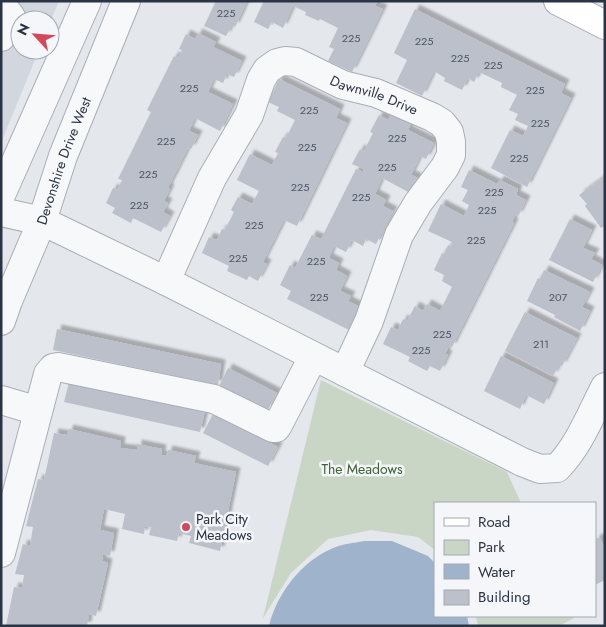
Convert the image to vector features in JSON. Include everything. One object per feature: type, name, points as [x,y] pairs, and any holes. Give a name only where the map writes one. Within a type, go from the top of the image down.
[{"type":"main road","points":[[558,1],[605,25]]},
{"type":"street","points":[[1,195],[87,1]]},
{"type":"street","name":"Devonshire Drive West","points":[[1,321],[42,221],[63,156],[126,1]]},
{"type":"street","name":"Dawnville Drive","points":[[166,281],[212,178],[249,115],[261,80],[267,70],[277,63],[285,61],[296,62],[343,85],[376,93],[432,117],[442,123],[449,132],[452,142],[451,155],[445,167],[418,203],[399,235],[369,321],[345,372]]},
{"type":"street","points":[[1,212],[42,221],[166,281],[522,462],[540,469],[557,468],[566,460],[605,387]]},
{"type":"street","points":[[1,553],[48,374],[53,368],[58,367],[214,399],[272,428],[276,428],[313,357]]},
{"type":"street","points":[[1,400],[38,411]]},
{"type":"shaded area","points":[[1,1],[59,1],[55,10],[10,10],[10,60],[35,60],[1,143]]},
{"type":"green space","name":"The Meadows","points":[[321,380],[507,472],[521,502],[434,502],[434,549],[418,537],[371,530],[328,539],[291,573],[263,618]]},
{"type":"green space","points":[[476,617],[574,618],[559,626],[478,626]]},
{"type":"water","points":[[364,541],[392,541],[428,556],[434,562],[434,617],[467,617],[469,626],[269,626],[278,602],[301,570],[322,554],[344,545]]},
{"type":"building","points":[[216,1],[247,1],[235,27],[232,25],[226,36],[204,26]]},
{"type":"building","points":[[264,1],[377,1],[375,6],[383,9],[352,72],[328,61],[334,49],[329,47],[338,28],[320,19],[319,21],[305,15],[306,12],[293,6],[283,28],[272,22],[268,29],[254,22]]},
{"type":"building","points":[[415,9],[565,84],[561,93],[571,98],[527,187],[491,168],[510,130],[523,136],[528,126],[515,120],[518,114],[509,110],[517,95],[501,87],[502,83],[479,72],[474,82],[468,78],[462,90],[444,81],[445,78],[434,71],[422,96],[396,83],[407,60],[394,53]]},
{"type":"building","points":[[198,33],[216,42],[213,47],[242,61],[234,77],[227,74],[223,83],[214,79],[208,92],[233,104],[220,131],[195,118],[189,131],[198,135],[191,149],[188,148],[168,188],[170,189],[164,201],[168,203],[163,212],[170,216],[161,232],[133,218],[131,223],[112,213],[115,208],[106,203],[113,188],[117,190],[122,180],[118,179],[151,112],[147,110],[174,56],[178,58],[182,50],[179,49],[186,34],[195,39]]},
{"type":"building","points":[[279,79],[340,109],[336,118],[347,123],[297,226],[284,220],[263,262],[267,264],[258,281],[249,276],[247,280],[227,271],[229,266],[202,253],[209,237],[217,240],[222,229],[225,230],[234,212],[231,210],[238,197],[252,204],[259,191],[237,180],[250,154],[272,165],[278,153],[275,152],[283,137],[286,138],[295,120],[277,111],[279,107],[268,102]]},
{"type":"building","points":[[391,114],[411,124],[408,130],[434,143],[426,159],[420,156],[411,175],[418,178],[410,193],[382,178],[375,194],[386,200],[383,206],[393,211],[376,244],[366,239],[363,246],[352,240],[346,252],[334,246],[329,258],[339,263],[336,270],[347,276],[340,291],[351,296],[348,301],[360,307],[349,330],[287,299],[291,291],[280,285],[290,265],[295,268],[312,235],[321,239],[356,169],[363,172],[364,169],[352,164],[360,149],[364,151],[373,133],[370,132],[379,115],[388,120]]},
{"type":"building","points":[[469,170],[497,184],[500,180],[518,189],[516,195],[526,200],[518,216],[516,214],[512,222],[514,223],[452,347],[449,346],[445,354],[448,355],[440,371],[430,366],[427,371],[408,361],[410,357],[383,344],[391,327],[398,330],[403,319],[407,321],[415,306],[423,311],[427,304],[440,311],[452,287],[442,281],[444,275],[434,270],[442,253],[444,254],[448,245],[451,246],[452,242],[428,231],[441,204],[464,216],[469,205],[462,201],[468,190],[461,187]]},
{"type":"building","points":[[605,176],[605,226],[601,228],[585,206],[587,204],[579,195]]},
{"type":"building","points":[[570,219],[592,230],[583,248],[595,253],[591,259],[602,265],[593,282],[549,260]]},
{"type":"building","points":[[544,270],[590,292],[582,307],[590,311],[580,331],[554,317],[555,315],[527,301]]},
{"type":"building","points":[[525,312],[577,338],[562,366],[559,365],[553,376],[505,351]]},
{"type":"building","points":[[57,329],[221,364],[218,385],[53,350]]},
{"type":"building","points":[[501,356],[554,383],[544,404],[526,395],[520,409],[484,391]]},
{"type":"building","points":[[228,368],[277,393],[268,410],[219,386]]},
{"type":"building","points":[[69,382],[205,411],[200,432],[64,402]]},
{"type":"building","points":[[213,414],[278,447],[268,466],[203,433]]},
{"type":"building","name":"Park City Meadows","points":[[69,429],[121,441],[120,448],[137,450],[137,444],[162,449],[161,455],[166,456],[168,450],[196,456],[194,463],[236,472],[220,551],[189,543],[191,536],[179,533],[177,541],[149,535],[151,527],[145,526],[144,534],[122,529],[125,514],[104,509],[100,530],[114,533],[110,556],[103,554],[102,561],[108,563],[96,616],[89,614],[87,626],[6,626],[14,587],[22,588],[24,575],[15,574],[23,544],[30,546],[33,527],[26,526],[38,479],[44,480],[54,433],[67,435]]},
{"type":"building","points":[[599,537],[605,548],[605,580],[596,584],[596,539]]},
{"type":"place","name":"Park City Meadows","points":[[186,527]]}]
